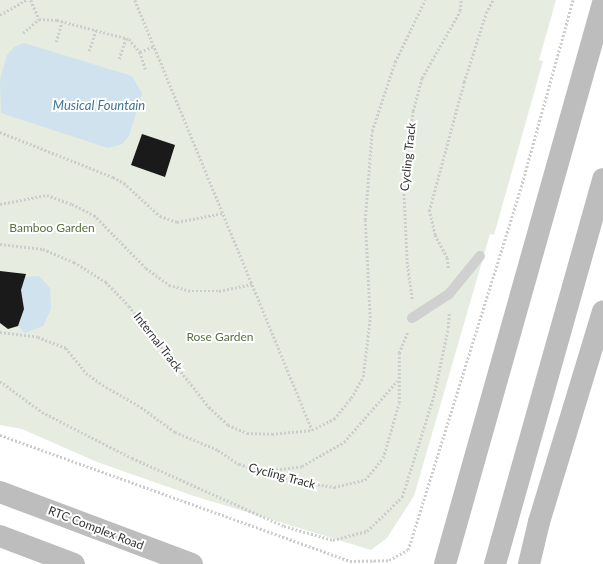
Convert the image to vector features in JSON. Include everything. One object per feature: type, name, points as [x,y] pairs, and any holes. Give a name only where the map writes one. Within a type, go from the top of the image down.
[{"type":"main road","points":[[445,564],[603,3]]},
{"type":"main road","points":[[495,564],[603,179]]},
{"type":"main road","points":[[529,564],[539,522],[603,312]]},
{"type":"main road","name":"RTC Complex Road","points":[[0,492],[192,564]]},
{"type":"main road","points":[[537,564],[539,522]]},
{"type":"main road","points":[[0,536],[74,564]]},
{"type":"lane","points":[[412,318],[450,294],[480,256]]},
{"type":"path","points":[[0,15],[26,0]]},
{"type":"path","points":[[31,0],[39,19]]},
{"type":"path","points":[[135,0],[312,430],[334,419],[351,398],[363,377],[370,318],[365,220],[372,131],[395,62],[425,0]]},
{"type":"path","name":"Cycling Track","points":[[0,332],[38,337],[66,348],[86,373],[175,432],[218,450],[239,464],[262,472],[318,486],[349,485],[365,480],[383,458],[391,437],[399,403],[397,381],[399,353],[412,318],[403,180],[413,111],[422,78],[460,11],[461,0]]},
{"type":"path","points":[[0,381],[42,412],[132,458],[284,526],[333,540],[367,531],[402,497],[434,395],[448,328],[450,294],[447,258],[435,235],[429,211],[464,82],[486,13],[493,0]]},
{"type":"path","points":[[0,436],[350,561],[389,560],[408,550],[521,187],[572,0]]},
{"type":"path","points":[[23,33],[39,19],[62,21],[130,39],[140,52],[146,70]]},
{"type":"path","points":[[56,42],[62,21]]},
{"type":"path","points":[[89,51],[96,30]]},
{"type":"path","points":[[119,59],[126,38]]},
{"type":"path","points":[[140,52],[154,46]]},
{"type":"path","points":[[0,132],[113,177],[124,183],[160,216],[177,222],[223,213]]},
{"type":"path","points":[[0,204],[47,195],[72,204],[94,215],[146,268],[169,285],[192,290],[219,291],[252,284]]},
{"type":"path","name":"Internal Track","points":[[0,244],[43,250],[74,262],[106,282],[129,306],[209,407],[228,425],[247,433],[272,434],[312,430]]},
{"type":"path","points":[[262,472],[302,466],[344,442],[397,381]]},
{"type":"path","points":[[374,560],[375,564]]},
{"type":"green space","points":[[0,0],[556,0],[539,60],[543,61],[494,235],[490,234],[414,496],[387,538],[371,550],[194,496],[97,462],[22,429],[0,425]]},
{"type":"water","name":"Musical Fountain","points":[[24,43],[132,76],[142,93],[129,136],[122,144],[108,148],[1,113],[0,80],[7,55],[14,47]]},
{"type":"water","points":[[39,276],[50,288],[51,309],[43,326],[25,333],[18,326],[24,309],[21,290],[25,277]]},
{"type":"building","points":[[142,134],[175,145],[165,177],[131,165]]},
{"type":"building","points":[[0,271],[26,274],[21,290],[24,309],[18,326],[8,329],[0,323]]},
{"type":"park label","name":"Bamboo Garden","points":[[52,228]]},
{"type":"park label","name":"Rose Garden","points":[[220,337]]}]
